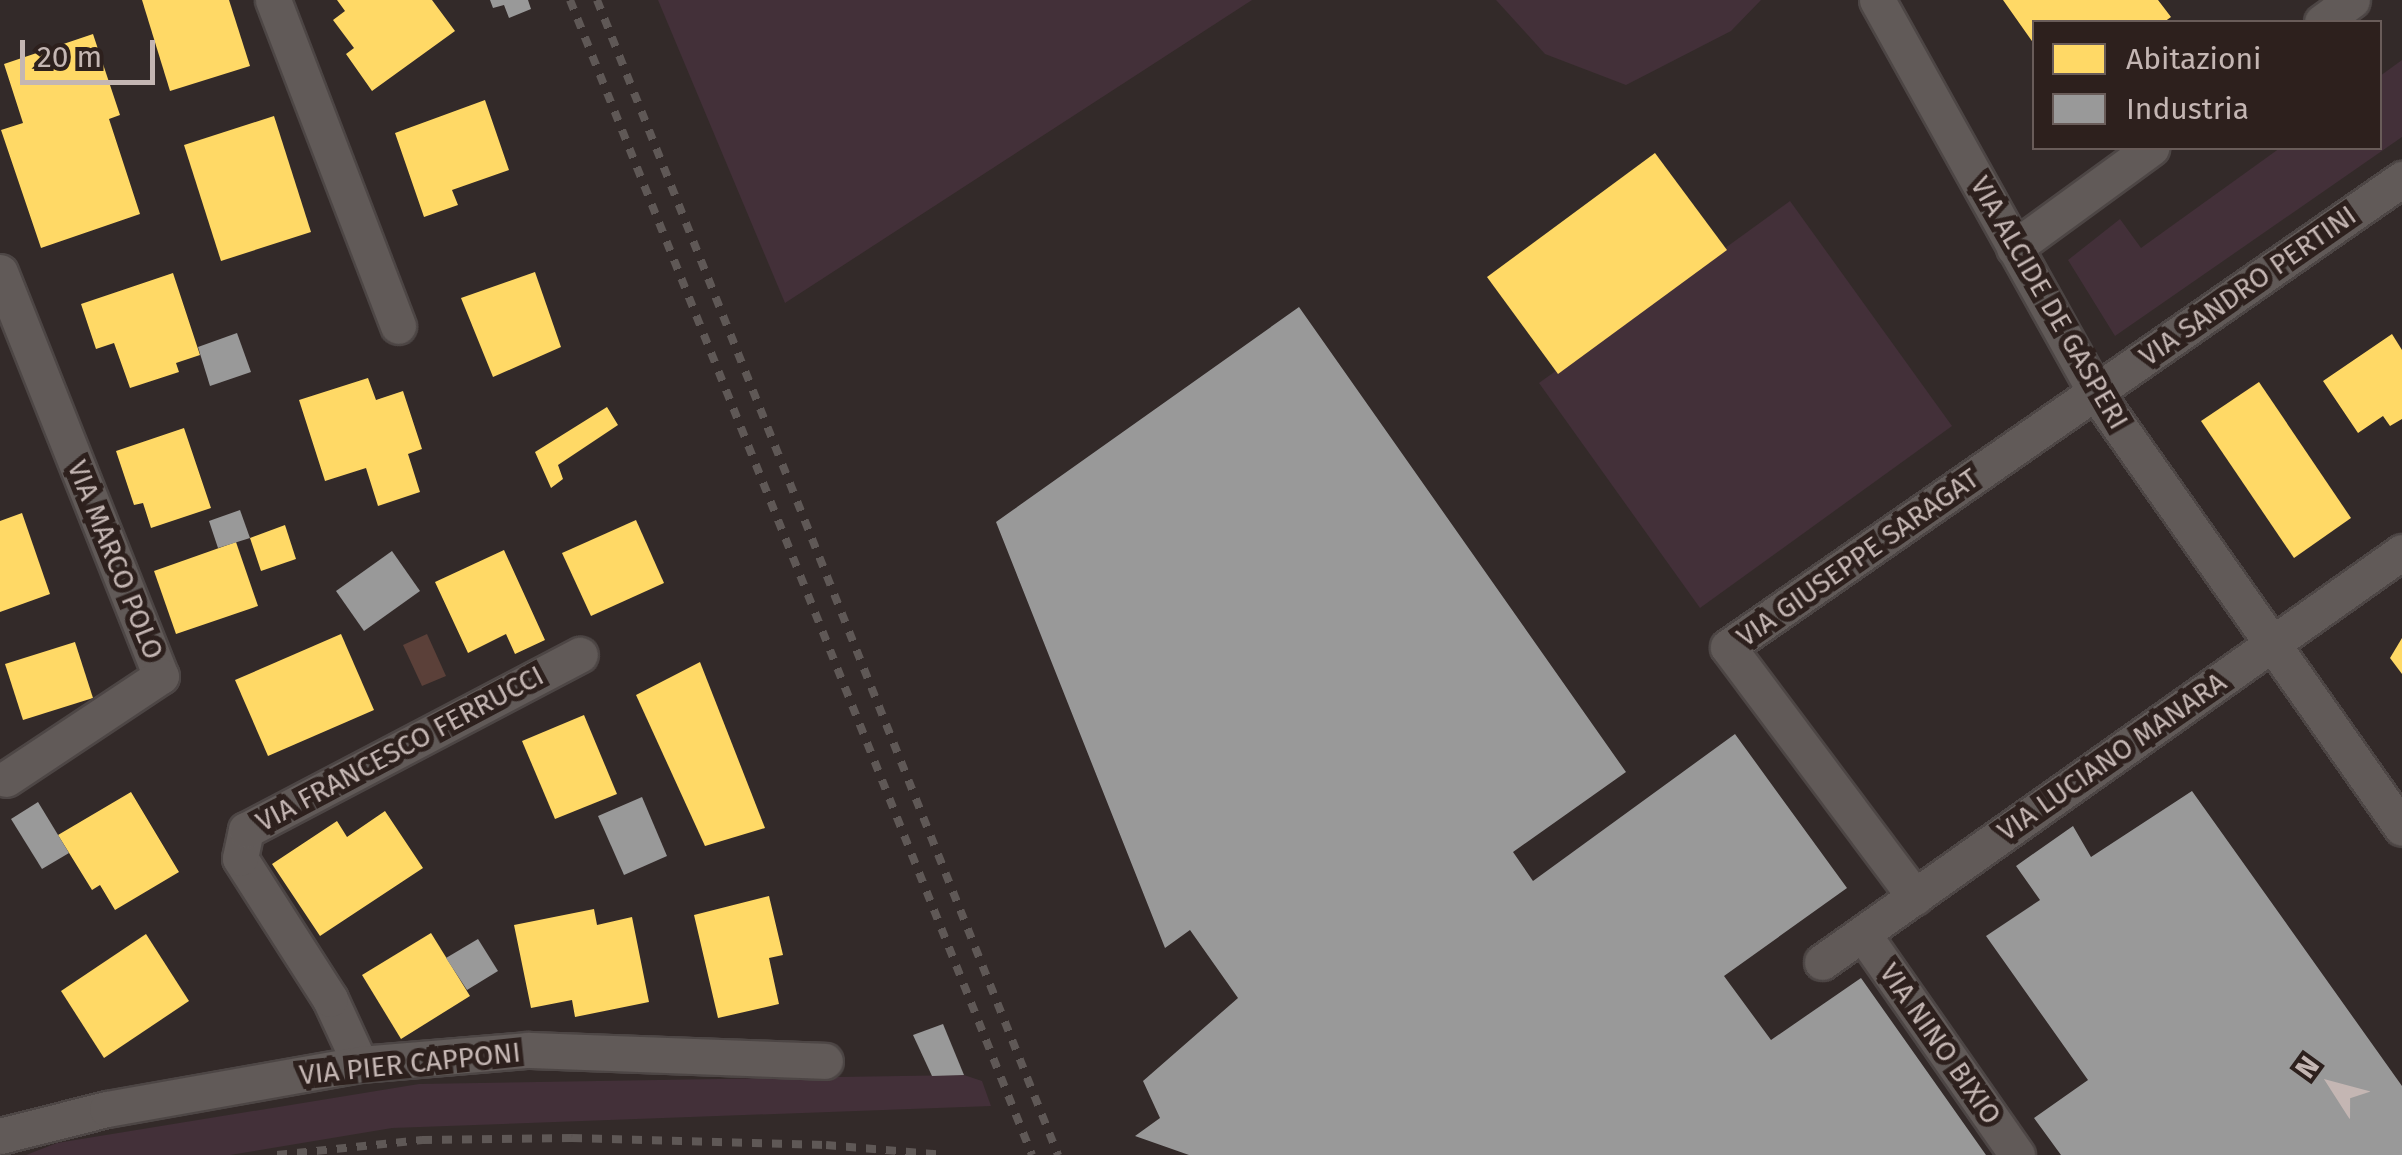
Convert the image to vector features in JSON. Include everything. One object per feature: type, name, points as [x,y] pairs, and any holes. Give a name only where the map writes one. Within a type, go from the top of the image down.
[{"type":"street","points":[[273,0],[398,326]]},
{"type":"street","name":"VIA ALCIDE DE GASPERI","points":[[1877,0],[2095,392],[2402,828]]},
{"type":"street","points":[[2325,20],[2352,0]]},
{"type":"street","points":[[2014,248],[2148,150]]},
{"type":"street","name":"VIA SANDRO PERTINI","points":[[2095,392],[2402,179]]},
{"type":"street","name":"VIA MARCO POLO","points":[[0,272],[162,676],[6,780]]},
{"type":"street","name":"VIA GIUSEPPE SARAGAT","points":[[1915,897],[1728,648],[2095,392]]},
{"type":"street","name":"VIA LUCIANO MANARA","points":[[1822,962],[2402,552]]},
{"type":"street","name":"VIA FRANCESCO FERRUCCI","points":[[360,1064],[330,999],[240,858],[246,830],[580,656]]},
{"type":"street","name":"VIA NINO BIXIO","points":[[1862,934],[2018,1155]]},
{"type":"street","name":"VIA PIER CAPPONI","points":[[0,1136],[107,1109],[360,1064],[528,1050],[826,1061]]},
{"type":"shaded area","points":[[658,0],[1252,0],[785,303]]},
{"type":"shaded area","points":[[1496,0],[1761,0],[1731,31],[1626,85],[1545,54]]},
{"type":"shaded area","points":[[2402,60],[2402,137],[2115,336],[2068,260],[2120,219],[2141,248],[2277,150],[2382,150],[2382,75]]},
{"type":"shaded area","points":[[1790,201],[1952,426],[1700,608],[1539,383]]},
{"type":"shaded area","points":[[427,634],[446,676],[422,686],[403,645]]},
{"type":"shaded area","points":[[964,1075],[982,1081],[991,1106],[392,1128],[230,1155],[26,1155],[57,1143],[419,1084]]},
{"type":"building: Abitazioni","points":[[142,0],[229,0],[250,66],[170,91]]},
{"type":"building: Abitazioni","points":[[337,0],[432,0],[455,31],[372,91],[346,54],[354,48],[333,20],[345,11]]},
{"type":"building: Abitazioni","points":[[2003,0],[2158,0],[2171,17],[2032,20],[2032,41]]},
{"type":"building: Abitazioni","points":[[93,34],[120,115],[109,119],[140,214],[41,248],[1,130],[23,123],[4,64]]},
{"type":"building: Abitazioni","points":[[485,100],[509,170],[452,190],[458,205],[424,217],[395,133]]},
{"type":"building: Abitazioni","points":[[274,116],[311,232],[221,261],[184,145]]},
{"type":"building: Abitazioni","points":[[1655,153],[1727,250],[1558,374],[1487,277]]},
{"type":"building: Abitazioni","points":[[535,272],[561,347],[493,377],[461,298]]},
{"type":"building: Abitazioni","points":[[173,273],[200,355],[176,363],[179,372],[130,388],[114,343],[96,349],[81,304]]},
{"type":"building: Abitazioni","points":[[2392,334],[2402,350],[2402,419],[2390,426],[2383,416],[2358,433],[2323,381]]},
{"type":"building: Abitazioni","points":[[368,378],[376,400],[403,391],[422,449],[408,454],[420,492],[378,506],[366,468],[325,481],[299,400]]},
{"type":"building: Abitazioni","points":[[2259,382],[2351,518],[2294,558],[2201,421]]},
{"type":"building: Abitazioni","points":[[607,407],[618,425],[558,465],[563,479],[551,488],[535,452]]},
{"type":"building: Abitazioni","points":[[184,428],[211,508],[151,528],[143,503],[134,505],[116,451]]},
{"type":"building: Abitazioni","points":[[22,513],[50,594],[0,612],[0,521]]},
{"type":"building: Abitazioni","points":[[636,520],[664,583],[591,616],[562,553]]},
{"type":"building: Abitazioni","points":[[285,525],[296,559],[261,571],[250,538]]},
{"type":"building: Abitazioni","points":[[236,542],[258,606],[176,634],[154,571]]},
{"type":"building: Abitazioni","points":[[504,550],[545,640],[515,654],[506,634],[468,653],[435,582]]},
{"type":"building: Abitazioni","points":[[341,634],[374,710],[268,756],[235,680]]},
{"type":"building: Abitazioni","points":[[2402,638],[2402,674],[2390,658]]},
{"type":"building: Abitazioni","points":[[75,642],[93,698],[23,720],[5,664]]},
{"type":"building: Abitazioni","points":[[700,662],[765,828],[705,846],[636,695]]},
{"type":"building: Abitazioni","points":[[584,715],[617,794],[555,819],[522,741]]},
{"type":"building: Abitazioni","points":[[131,792],[179,872],[115,910],[100,885],[92,890],[58,835]]},
{"type":"building: Abitazioni","points":[[385,811],[423,868],[320,936],[272,864],[337,821],[347,837]]},
{"type":"building: Abitazioni","points":[[769,896],[783,955],[769,958],[779,1004],[718,1018],[694,915]]},
{"type":"building: Abitazioni","points":[[594,909],[597,925],[632,917],[649,1002],[575,1017],[572,1000],[531,1008],[514,925]]},
{"type":"building: Abitazioni","points":[[431,933],[470,996],[401,1039],[362,975]]},
{"type":"building: Abitazioni","points":[[146,934],[189,1001],[104,1058],[61,991]]},
{"type":"building: Industria","points":[[490,0],[528,0],[531,9],[509,18],[504,5],[493,8]]},
{"type":"building: Industria","points":[[1299,307],[1626,772],[1513,852],[1533,881],[1735,734],[1847,888],[1724,976],[1771,1040],[1861,978],[1986,1155],[1189,1155],[1135,1136],[1160,1118],[1143,1081],[1238,998],[1190,930],[1165,948],[996,522]]},
{"type":"building: Industria","points":[[237,333],[251,372],[210,386],[198,347]]},
{"type":"building: Industria","points":[[240,510],[250,538],[218,548],[209,521]]},
{"type":"building: Industria","points":[[392,551],[420,591],[364,631],[336,591]]},
{"type":"building: Industria","points":[[2192,791],[2402,1086],[2402,1155],[2061,1155],[2034,1118],[2088,1080],[1986,936],[2040,900],[2016,866],[2073,826],[2091,857]]},
{"type":"building: Industria","points":[[642,797],[667,856],[624,875],[598,816]]},
{"type":"building: Industria","points":[[38,802],[69,853],[42,869],[11,819]]},
{"type":"building: Industria","points":[[478,939],[498,971],[467,990],[446,958]]},
{"type":"building: Industria","points":[[943,1024],[964,1075],[932,1076],[913,1035]]},
{"type":"railway","points":[[570,0],[1032,1155]]},
{"type":"railway","points":[[597,0],[1058,1155]]},
{"type":"railway","points":[[277,1155],[422,1140],[572,1138],[826,1145],[945,1155]]}]
